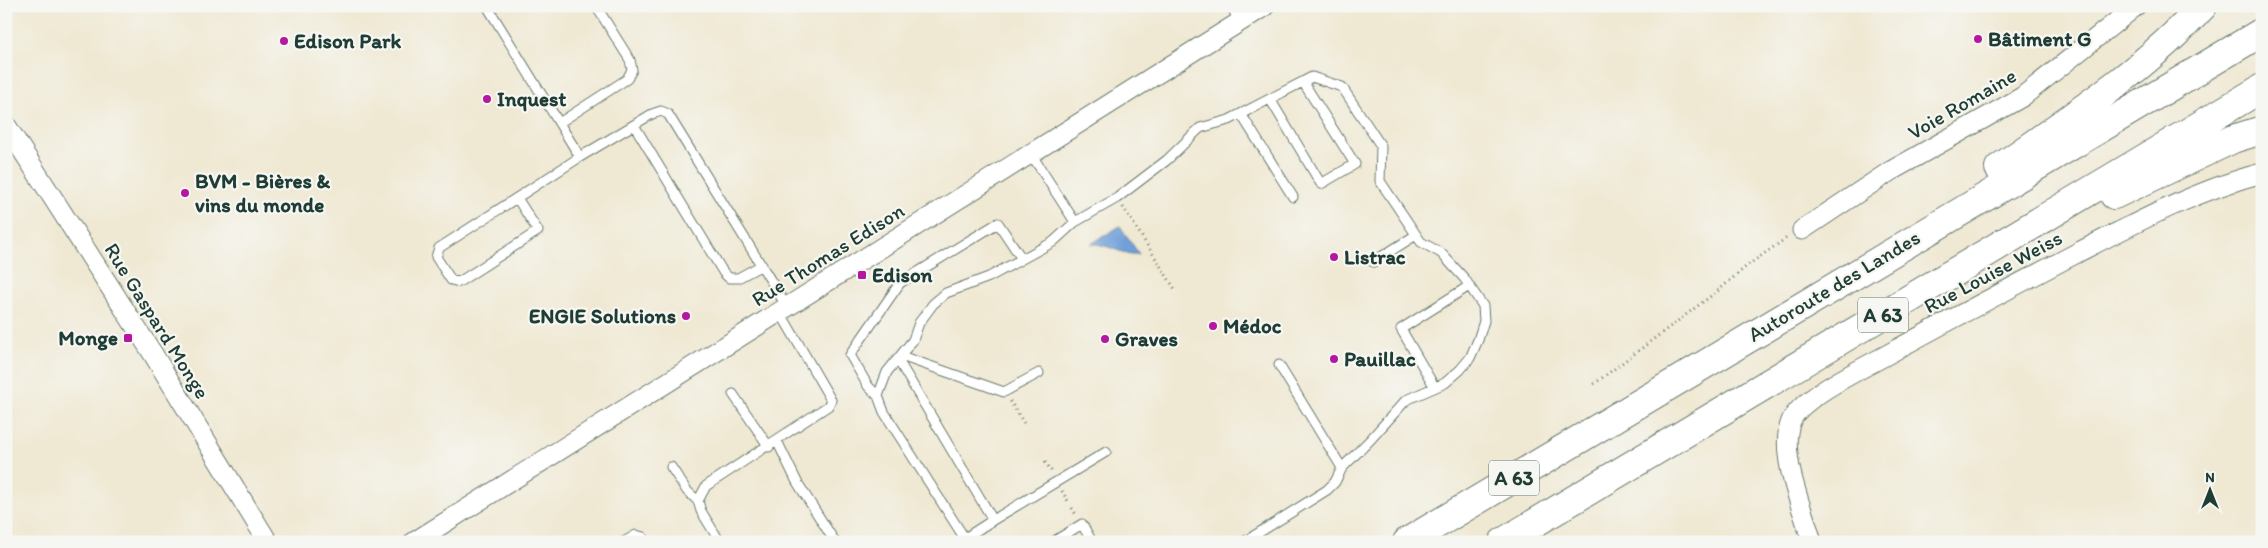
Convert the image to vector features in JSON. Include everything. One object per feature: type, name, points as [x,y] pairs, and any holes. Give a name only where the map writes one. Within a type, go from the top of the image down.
[{"type":"highway","points":[[1550,456],[1653,383],[1983,180],[2113,86],[2163,46],[2203,6]]},
{"type":"highway","name":"Autoroute des Landes","points":[[1407,542],[2262,32]]},
{"type":"highway","name":"A 63","points":[[1503,542],[2262,88]]},
{"type":"highway","points":[[1749,395],[1862,337],[2040,234],[2108,198],[2232,139],[2262,130]]},
{"type":"street","name":"Rue Thomas Edison","points":[[414,542],[1031,154],[1235,14],[1266,6]]},
{"type":"street","name":"Voie Romaine","points":[[1802,230],[1890,172],[2022,97],[2136,6]]},
{"type":"street","name":"Rue Gaspard Monge","points":[[6,125],[152,354],[268,542]]},
{"type":"street","name":"Rue Louise Weiss","points":[[1812,542],[1791,472],[1787,448],[1792,419],[1802,406],[1832,386],[1968,310],[2114,234],[2186,200],[2262,173]]},
{"type":"lane","points":[[487,6],[580,158]]},
{"type":"lane","points":[[559,123],[627,79],[632,70],[630,60],[596,6]]},
{"type":"lane","points":[[878,396],[887,372],[912,340],[919,323],[933,304],[946,293],[989,276],[1053,242],[1075,222],[1117,198],[1167,160],[1200,128],[1230,120],[1312,77],[1342,87],[1381,146],[1380,181],[1421,242],[1440,253],[1470,286],[1483,306],[1484,321],[1470,358],[1460,370],[1445,383],[1434,386],[1406,400],[1342,468],[1335,482],[1327,490],[1244,542]]},
{"type":"lane","points":[[1270,99],[1321,184],[1354,164],[1303,82]]},
{"type":"lane","points":[[517,198],[538,231],[459,282],[450,280],[436,257],[439,248],[517,198],[580,158],[661,111],[668,114],[762,265],[831,400],[828,406],[769,447],[706,486],[698,501]]},
{"type":"lane","points":[[1241,114],[1293,197]]},
{"type":"lane","points":[[634,125],[723,272],[729,278],[738,278],[762,265]]},
{"type":"lane","points":[[1031,154],[1075,222]]},
{"type":"lane","points":[[1022,259],[998,223],[900,283],[878,318],[850,355],[868,386],[878,396],[884,412],[966,540],[993,520],[1106,452]]},
{"type":"lane","points":[[1373,262],[1416,234]]},
{"type":"lane","points":[[1434,386],[1401,329],[1470,286]]},
{"type":"lane","points":[[899,358],[1004,392],[1039,373]]},
{"type":"lane","points":[[899,358],[993,520]]},
{"type":"lane","points":[[1279,365],[1342,468]]},
{"type":"lane","points":[[733,394],[769,447]]},
{"type":"lane","points":[[777,441],[797,482],[835,542]]},
{"type":"lane","points":[[671,467],[687,491],[698,501],[701,511],[720,542]]},
{"type":"lane","points":[[1053,542],[1082,524],[1092,542]]},
{"type":"lane","points":[[624,542],[636,535],[642,537],[645,542]]},
{"type":"path","points":[[1117,198],[1175,289]]},
{"type":"path","points":[[1594,384],[1719,290],[1748,265],[1784,239],[1802,230]]},
{"type":"path","points":[[1004,392],[1024,425]]},
{"type":"water","points":[[1120,226],[1139,254],[1091,244]]},
{"type":"place","name":"Bâtiment G","points":[[1978,39]]},
{"type":"place","name":"Edison Park","points":[[284,41]]},
{"type":"place","name":"Inquest","points":[[487,99]]},
{"type":"place","name":"BVM - Bières & vins du monde","points":[[185,193]]},
{"type":"place","name":"Listrac","points":[[1334,257]]},
{"type":"place","name":"Edison","points":[[862,275]]},
{"type":"place","name":"ENGIE Solutions","points":[[686,316]]},
{"type":"place","name":"Médoc","points":[[1213,326]]},
{"type":"place","name":"Monge","points":[[128,338]]},
{"type":"place","name":"Graves","points":[[1105,339]]},
{"type":"place","name":"Pauillac","points":[[1334,359]]}]
